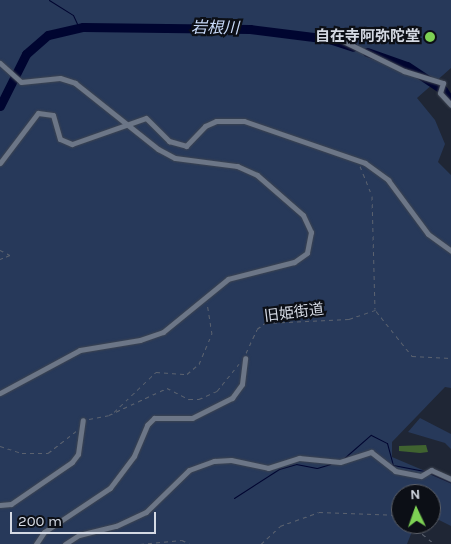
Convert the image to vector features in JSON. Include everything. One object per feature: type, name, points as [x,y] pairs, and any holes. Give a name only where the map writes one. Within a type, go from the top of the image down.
[{"type":"street","points":[[343,41],[404,71],[443,84],[440,93],[451,105]]},
{"type":"street","points":[[0,63],[22,82],[60,78],[75,82],[129,125],[176,158],[237,166],[256,175],[303,215],[309,225],[307,252],[294,262],[228,279],[206,294],[172,327],[153,337],[80,350],[0,393]]},
{"type":"street","points":[[0,163],[38,113],[53,115],[60,139],[72,144],[146,118],[152,120],[169,141],[181,146],[216,120],[244,121],[353,157],[388,180],[428,234],[451,251]]},
{"type":"street","points":[[36,544],[44,532],[110,488],[134,456],[147,424],[154,418],[192,418],[219,408],[232,398],[242,384],[245,358]]},
{"type":"street","points":[[0,505],[11,504],[72,462],[78,454],[83,420]]},
{"type":"street","points":[[65,544],[79,535],[116,526],[146,512],[189,470],[214,461],[231,460],[268,468],[299,458],[340,462],[371,452],[395,471],[421,476],[431,470],[451,479]]},
{"type":"path","points":[[353,157],[372,196],[375,310],[412,356],[451,358]]},
{"type":"path","points":[[0,250],[10,255],[0,259]]},
{"type":"path","points":[[113,412],[156,372],[187,374],[200,364],[212,334],[206,294]]},
{"type":"path","name":"旧姫街道","points":[[83,420],[113,412],[167,388],[188,399],[199,399],[217,391],[245,358],[257,329],[265,323],[349,319],[375,310]]},
{"type":"path","points":[[0,446],[22,452],[48,453],[73,435],[83,420]]},
{"type":"path","points":[[261,544],[280,526],[311,514],[346,511],[391,514]]},
{"type":"path","points":[[417,534],[435,544]]},
{"type":"path","points":[[140,544],[182,540],[190,544]]},
{"type":"shaded area","points":[[0,0],[451,0],[451,68],[417,98],[435,120],[445,144],[438,162],[451,175],[451,388],[445,387],[392,442],[392,457],[451,482],[451,526],[441,521],[441,484],[391,484],[391,534],[411,534],[407,544],[0,544]]},
{"type":"shaded area","points":[[420,418],[451,434],[451,449],[445,443],[408,432]]},
{"type":"building","points":[[426,445],[428,452],[399,451],[399,446]]},
{"type":"waterway","points":[[49,0],[73,15],[79,28]]},
{"type":"waterway","name":"岩根川","points":[[0,106],[26,54],[48,35],[83,27],[250,29],[329,39],[353,47]]},
{"type":"waterway","name":"岩根川","points":[[367,52],[407,66],[443,90],[451,102]]},
{"type":"waterway","points":[[343,459],[371,435],[387,443],[393,465],[425,471]]},
{"type":"waterway","points":[[234,498],[279,469],[296,464],[317,468],[330,464]]},
{"type":"waterway","points":[[429,473],[451,483]]},
{"type":"place","name":"自在寺阿弥陀堂","points":[[430,37]]}]
